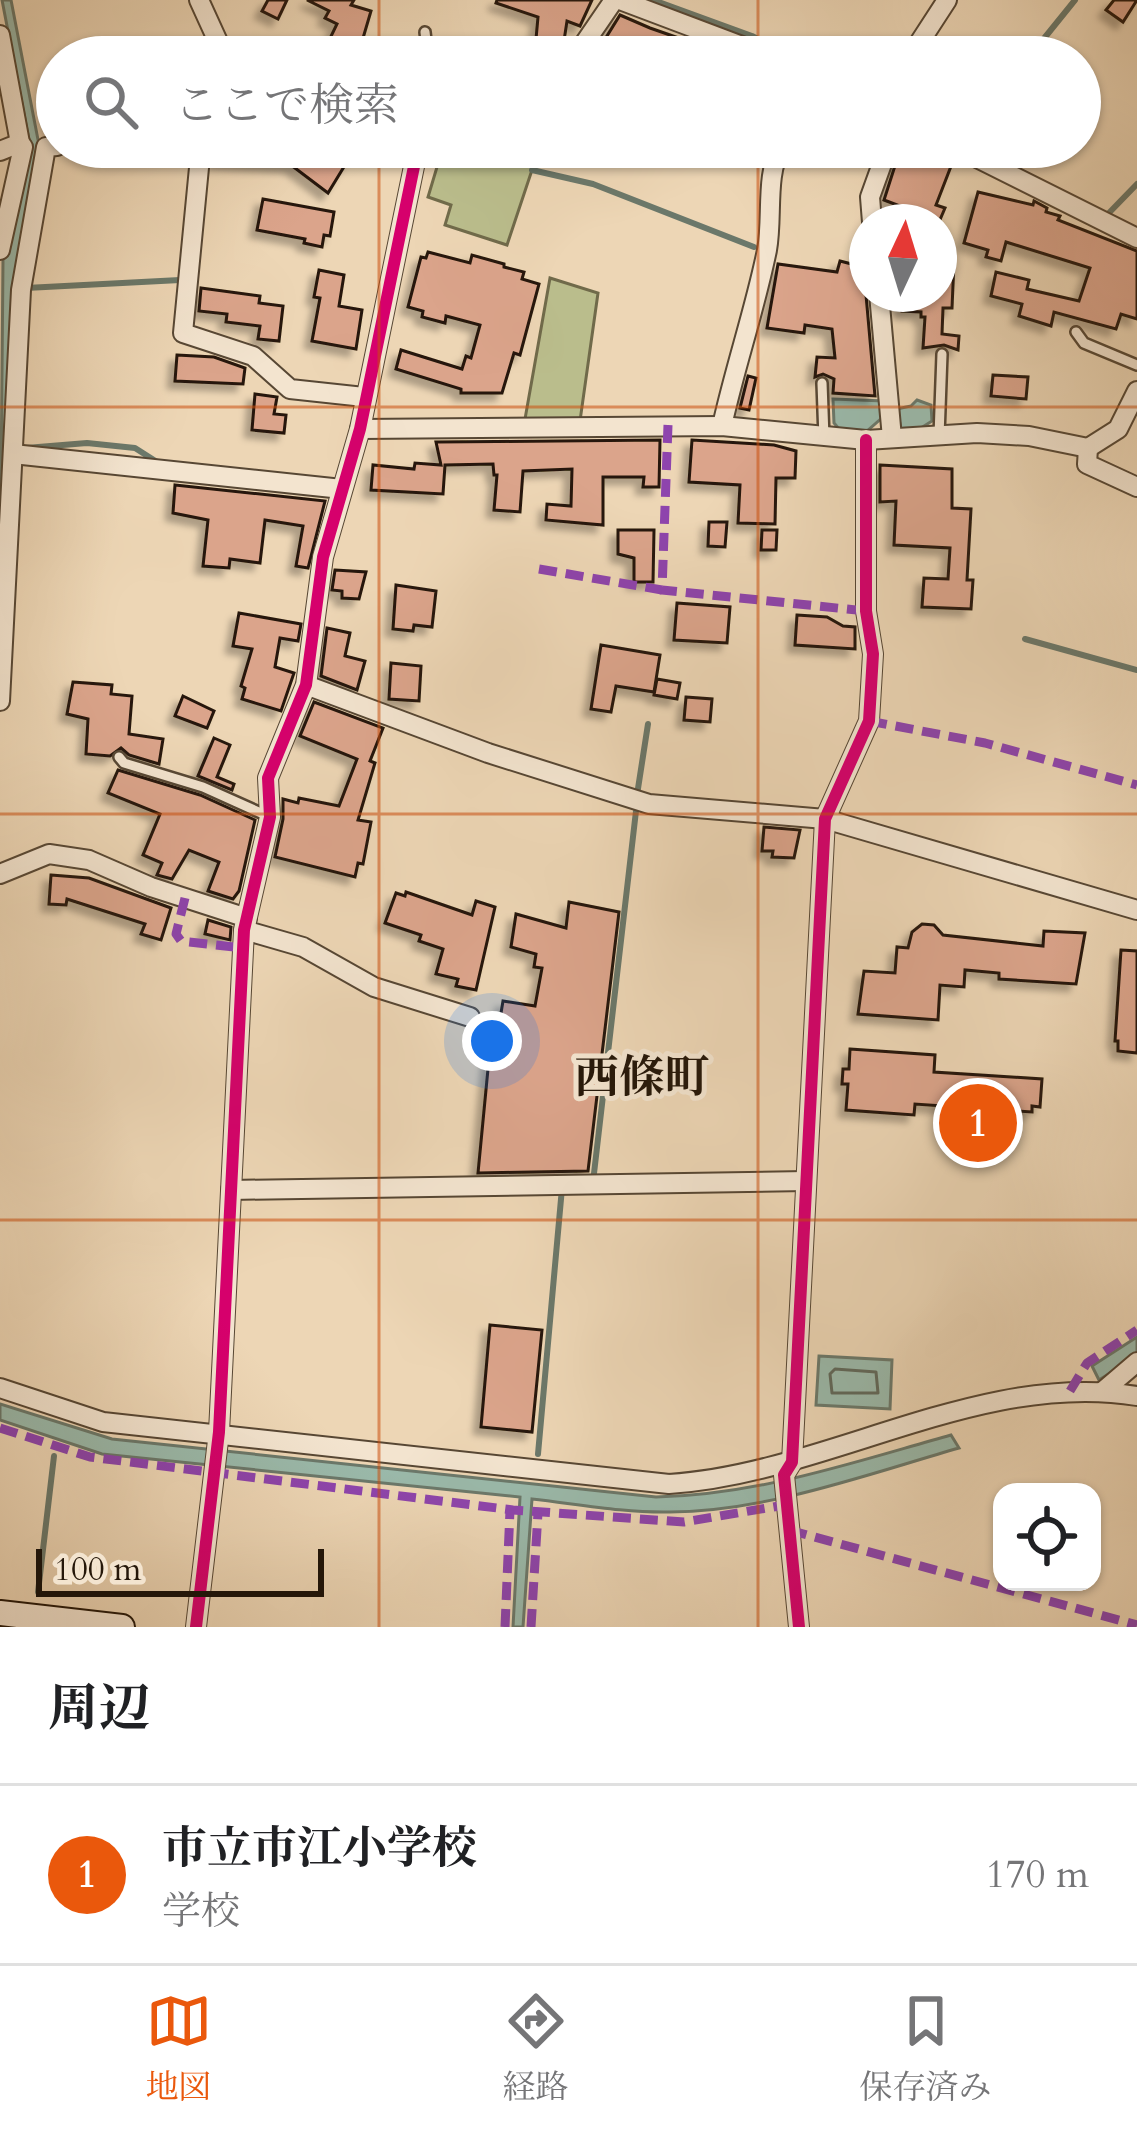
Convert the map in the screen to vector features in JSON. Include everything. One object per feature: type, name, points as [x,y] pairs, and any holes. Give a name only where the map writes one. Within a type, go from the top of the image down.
[{"type":"street","points":[[199,0],[215,36]]},
{"type":"street","points":[[590,36],[617,0],[714,36]]},
{"type":"street","points":[[923,36],[946,0]]},
{"type":"street","points":[[0,35],[36,146],[24,261],[0,701]]},
{"type":"street","points":[[0,151],[36,146]]},
{"type":"street","points":[[0,250],[36,146]]},
{"type":"street","points":[[199,168],[183,334],[253,356],[290,389],[364,397]]},
{"type":"street","points":[[196,1627],[219,1438],[246,924],[270,817],[268,778],[306,685],[323,557],[360,429],[414,168]]},
{"type":"street","points":[[722,426],[767,249],[773,168]]},
{"type":"street","points":[[871,204],[880,168]]},
{"type":"street","points":[[997,168],[1137,238]]},
{"type":"street","points":[[881,312],[892,438]]},
{"type":"street","points":[[360,429],[722,426],[866,440],[1029,436],[1088,448],[1118,429],[1137,391]]},
{"type":"street","points":[[799,1627],[784,1502],[825,819],[869,721],[872,654],[866,610],[866,440]]},
{"type":"street","points":[[1088,448],[1087,464],[1137,487]]},
{"type":"street","points":[[13,454],[342,489]]},
{"type":"street","points":[[306,685],[488,753],[649,804],[825,819],[1137,910]]},
{"type":"street","points":[[0,874],[49,854],[89,860],[303,946],[374,987],[470,1017]]},
{"type":"street","points":[[231,1190],[806,1181]]},
{"type":"street","points":[[1103,1390],[1137,1362]]},
{"type":"street","points":[[0,1388],[103,1422],[669,1484],[788,1468],[1004,1401],[1052,1391],[1103,1390],[1137,1396]]},
{"type":"street","points":[[0,1613],[122,1627]]},
{"type":"lane","points":[[424,32],[425,36]]},
{"type":"lane","points":[[1076,332],[1084,343],[1137,364]]},
{"type":"lane","points":[[939,436],[941,355]]},
{"type":"lane","points":[[822,383],[824,438]]},
{"type":"lane","points":[[118,758],[203,787],[270,817]]},
{"type":"green space","points":[[437,168],[532,168],[507,245],[445,225],[451,205],[428,197]]},
{"type":"green space","points":[[550,278],[598,293],[580,421],[525,419]]},
{"type":"water","points":[[2,0],[11,0],[36,129],[38,168],[0,595],[3,260],[29,140]]},
{"type":"water","points":[[833,399],[884,401],[884,416],[867,431],[840,430],[834,423]]},
{"type":"water","points":[[917,400],[931,405],[932,421],[921,428],[901,429],[897,409]]},
{"type":"water","points":[[1137,1337],[1137,1356],[1099,1380],[1092,1366]]},
{"type":"water","points":[[819,1356],[892,1360],[890,1409],[816,1405]]},
{"type":"water","points":[[0,1404],[112,1439],[656,1497],[769,1484],[951,1435],[959,1448],[816,1490],[707,1510],[635,1511],[532,1499],[523,1627],[513,1627],[520,1497],[102,1454],[0,1420]]},
{"type":"building","points":[[268,0],[287,0],[278,19],[262,11]]},
{"type":"building","points":[[307,0],[354,0],[351,5],[371,11],[364,36],[331,36],[337,24],[325,18],[329,11]]},
{"type":"building","points":[[592,0],[580,26],[567,21],[565,36],[536,36],[538,17],[496,3]]},
{"type":"building","points":[[1114,0],[1137,0],[1123,22],[1106,10]]},
{"type":"building","points":[[620,15],[673,36],[607,36]]},
{"type":"building","points":[[295,168],[343,168],[328,193]]},
{"type":"building","points":[[894,168],[950,168],[936,204],[884,200]]},
{"type":"building","points":[[978,192],[1033,205],[1034,201],[1060,216],[1058,220],[1137,251],[1137,319],[1121,314],[1116,329],[1054,312],[1051,326],[1019,316],[1022,304],[991,296],[996,272],[1029,280],[1027,289],[1079,301],[1090,268],[1006,242],[1001,261],[986,257],[988,250],[964,243]]},
{"type":"building","points":[[263,199],[334,212],[330,236],[324,235],[322,247],[257,230]]},
{"type":"building","points":[[428,252],[470,263],[472,255],[504,264],[524,272],[522,279],[539,284],[520,355],[514,353],[502,393],[461,393],[461,389],[396,369],[401,350],[462,369],[466,356],[471,358],[480,325],[446,316],[445,323],[422,317],[423,311],[408,307],[421,257],[426,258]]},
{"type":"building","points":[[840,261],[849,263],[849,312],[868,312],[875,396],[833,393],[834,379],[823,374],[815,377],[817,357],[835,358],[832,329],[805,325],[804,333],[767,328],[778,264],[837,272]]},
{"type":"building","points":[[319,270],[344,275],[339,306],[362,310],[356,349],[312,341],[320,298],[314,297]]},
{"type":"building","points":[[201,288],[260,296],[259,303],[283,306],[279,341],[258,339],[260,326],[226,322],[227,314],[199,311]]},
{"type":"building","points":[[921,312],[943,312],[942,334],[959,336],[958,350],[944,345],[923,348],[925,317]]},
{"type":"building","points":[[177,355],[214,357],[245,368],[243,384],[175,381]]},
{"type":"building","points":[[993,375],[1028,377],[1026,399],[991,396]]},
{"type":"building","points":[[748,376],[756,378],[749,410],[740,408]]},
{"type":"building","points":[[255,394],[277,397],[274,414],[286,415],[284,433],[252,430]]},
{"type":"building","points":[[660,440],[659,487],[643,487],[644,477],[603,477],[603,525],[546,520],[547,504],[571,506],[572,469],[523,471],[520,512],[494,510],[497,475],[493,464],[445,465],[443,494],[371,490],[373,465],[414,469],[415,463],[441,465],[436,442]]},
{"type":"building","points":[[692,440],[774,445],[796,451],[795,478],[776,478],[775,524],[738,523],[740,485],[689,482]]},
{"type":"building","points":[[880,465],[952,469],[952,508],[971,509],[967,580],[973,580],[971,609],[922,607],[924,578],[948,579],[950,548],[894,545],[896,501],[880,502]]},
{"type":"building","points":[[175,485],[325,501],[308,568],[296,566],[303,526],[265,520],[260,563],[230,559],[229,568],[203,566],[208,520],[173,513]]},
{"type":"building","points":[[709,522],[727,522],[725,547],[708,546]]},
{"type":"building","points":[[618,530],[654,530],[653,582],[634,582],[634,558],[618,554]]},
{"type":"building","points":[[762,530],[777,530],[776,550],[761,550]]},
{"type":"building","points":[[335,570],[366,572],[359,599],[342,598],[342,591],[332,590]]},
{"type":"building","points":[[396,585],[436,591],[432,627],[393,629]]},
{"type":"building","points":[[677,603],[730,607],[727,643],[674,640]]},
{"type":"building","points":[[239,613],[301,624],[298,641],[280,638],[275,667],[294,673],[281,711],[242,699],[252,649],[233,646]]},
{"type":"building","points":[[797,615],[827,617],[855,627],[855,649],[795,645]]},
{"type":"building","points":[[327,628],[350,633],[345,656],[365,661],[357,690],[321,676]]},
{"type":"building","points":[[601,645],[660,655],[654,692],[616,686],[611,712],[591,709]]},
{"type":"building","points":[[391,663],[421,666],[419,701],[389,699]]},
{"type":"building","points":[[657,679],[680,683],[677,699],[654,695]]},
{"type":"building","points":[[73,682],[112,685],[111,694],[132,696],[129,734],[163,739],[159,764],[121,748],[110,756],[86,754],[88,719],[67,714]]},
{"type":"building","points":[[183,696],[214,711],[207,728],[175,716]]},
{"type":"building","points":[[686,697],[712,699],[710,722],[684,720]]},
{"type":"building","points":[[314,702],[383,728],[370,761],[375,763],[358,820],[371,822],[363,864],[358,863],[355,877],[275,857],[283,799],[339,806],[357,759],[300,736]]},
{"type":"building","points":[[214,738],[230,745],[217,777],[234,784],[232,790],[198,776]]},
{"type":"building","points":[[118,770],[200,795],[255,820],[239,891],[233,899],[208,891],[219,862],[189,850],[172,879],[157,875],[162,863],[143,855],[160,814],[108,793]]},
{"type":"building","points":[[764,827],[800,830],[794,858],[772,857],[773,851],[762,851]]},
{"type":"building","points":[[51,875],[89,878],[171,908],[161,940],[141,934],[145,924],[67,899],[66,905],[49,904]]},
{"type":"building","points":[[406,892],[472,915],[476,901],[495,907],[476,990],[456,986],[458,979],[436,974],[443,949],[419,941],[421,935],[385,923],[396,893],[405,896]]},
{"type":"building","points":[[569,902],[619,912],[588,1171],[478,1173],[490,1048],[495,1049],[503,1001],[535,1006],[542,968],[534,967],[536,954],[511,947],[516,914],[566,928]]},
{"type":"building","points":[[208,920],[231,927],[230,940],[205,934]]},
{"type":"building","points":[[922,924],[934,925],[943,935],[1043,946],[1044,931],[1085,933],[1076,984],[999,979],[999,973],[965,970],[964,987],[940,985],[938,1020],[858,1014],[864,971],[895,973],[897,947],[908,948],[912,932]]},
{"type":"building","points":[[1121,950],[1137,951],[1137,1053],[1118,1051],[1115,1041]]},
{"type":"building","points":[[850,1049],[935,1055],[934,1072],[1042,1079],[1040,1107],[1032,1106],[1032,1112],[915,1104],[914,1115],[846,1110],[848,1084],[842,1084]]},
{"type":"building","points":[[490,1325],[542,1330],[532,1432],[481,1427]]},
{"type":"waterway","points":[[653,0],[752,36]]},
{"type":"waterway","points":[[1046,36],[1075,0]]},
{"type":"waterway","points":[[532,170],[593,184],[754,247]]},
{"type":"waterway","points":[[1106,216],[1137,184]]},
{"type":"waterway","points":[[26,288],[180,280]]},
{"type":"waterway","points":[[26,448],[87,443],[135,448],[157,462]]},
{"type":"waterway","points":[[1025,639],[1137,670]]},
{"type":"waterway","points":[[637,795],[648,724]]},
{"type":"waterway","points":[[593,1182],[636,811]]},
{"type":"waterway","points":[[538,1454],[562,1188]]},
{"type":"waterway","points":[[38,1592],[54,1456]]},
{"type":"marked path","points":[[668,425],[662,590],[866,611]]},
{"type":"marked path","points":[[539,569],[662,590]]},
{"type":"marked path","points":[[869,721],[985,743],[1137,785]]},
{"type":"marked path","points":[[185,898],[176,934],[181,941],[243,948]]},
{"type":"marked path","points":[[1070,1391],[1087,1363],[1137,1330]]},
{"type":"marked path","points":[[0,1428],[90,1457],[513,1510],[684,1522],[785,1505]]},
{"type":"marked path","points":[[505,1627],[510,1510]]},
{"type":"marked path","points":[[531,1627],[538,1513]]},
{"type":"marked path","points":[[789,1530],[1137,1625]]},
{"type":"cycle path","points":[[196,1627],[219,1432],[244,930],[270,817],[268,778],[306,685],[323,557],[360,429],[414,168]]},
{"type":"cycle path","points":[[799,1627],[784,1475],[792,1462],[825,819],[869,721],[873,654],[866,611],[866,440]]},
{"type":"place","name":"市立市江小学校","points":[[978,1123]]},
{"type":"district","name":"西條町","points":[[642,1077]]}]
